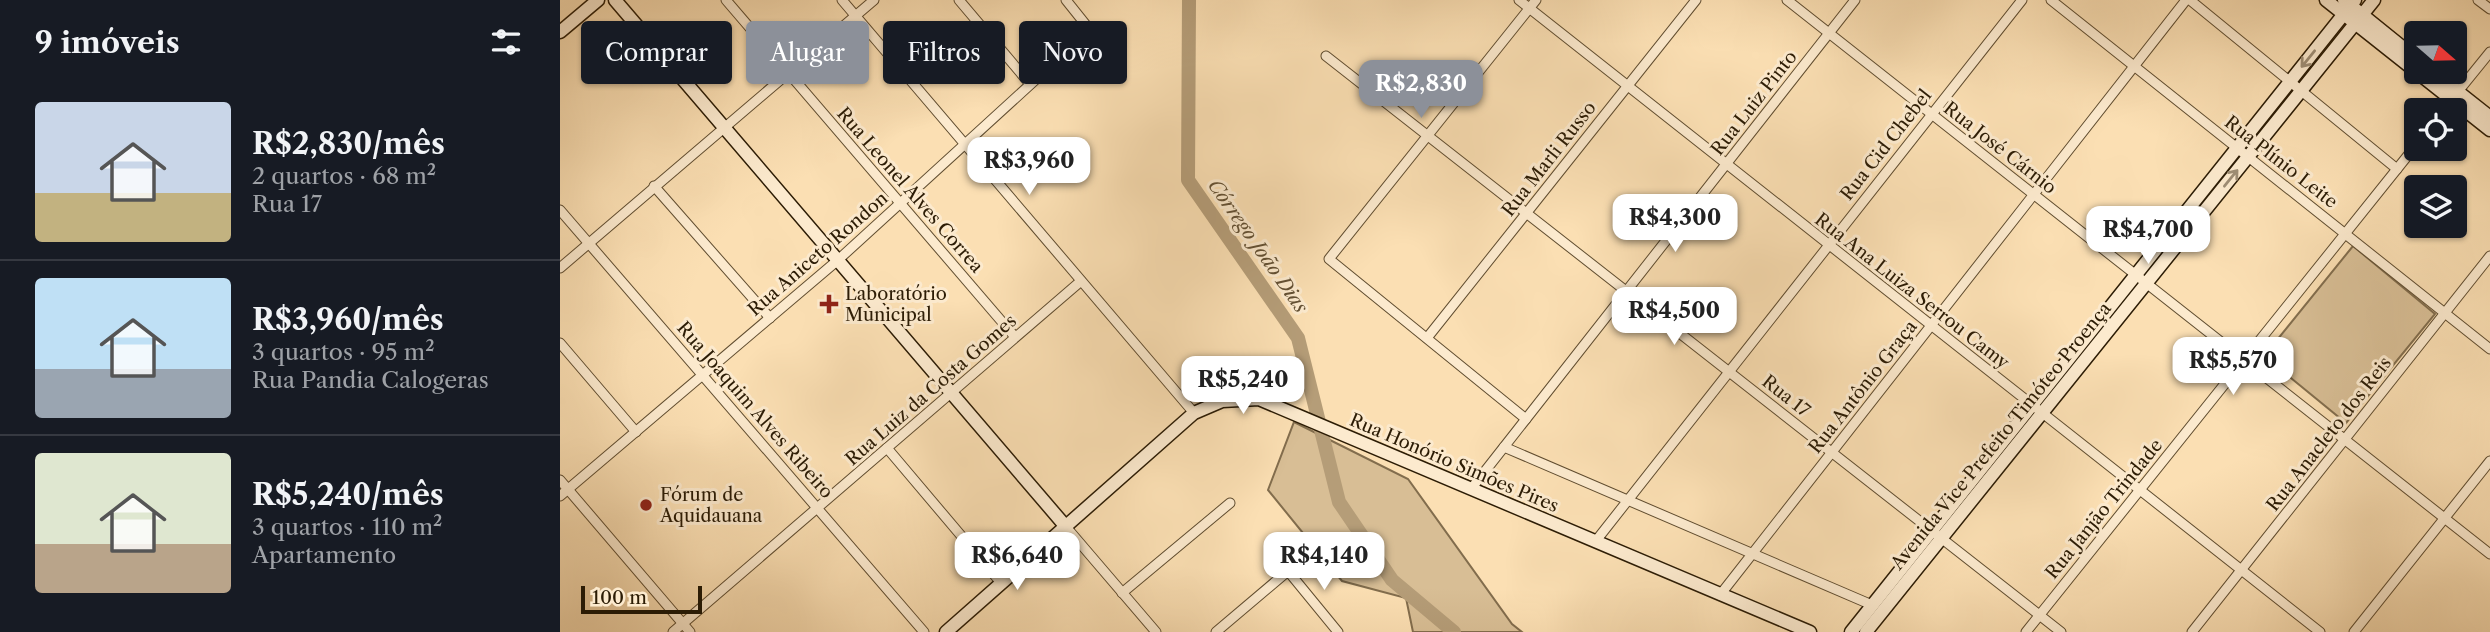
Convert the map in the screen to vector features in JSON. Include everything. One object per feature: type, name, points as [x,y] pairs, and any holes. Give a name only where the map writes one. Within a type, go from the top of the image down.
[{"type":"main road","points":[[560,33],[597,0]]},
{"type":"main road","points":[[615,0],[1067,528]]},
{"type":"main road","points":[[2326,0],[2348,5],[2358,19],[2448,98]]},
{"type":"main road","name":"Avenida Vice Prefeito Timóteo Proença","points":[[1850,632],[1936,534],[2141,279],[2248,156],[2374,0]]},
{"type":"main road","name":"Avenida Vice Prefeito Timóteo Proença","points":[[2141,279],[2237,148],[2348,5]]},
{"type":"main road","points":[[2358,19],[2404,50]]},
{"type":"main road","points":[[2467,108],[2490,117]]},
{"type":"main road","points":[[2467,113],[2490,130]]},
{"type":"main road","name":"Rua Honório Simões Pires","points":[[946,632],[1067,528],[1194,413],[1222,401],[1259,399],[1810,632]]},
{"type":"main road","name":"Avenida Vice Prefeito Timóteo Proença","points":[[1866,632],[1936,534]]},
{"type":"street","name":"Rua Leonel Alves Correa","points":[[726,0],[746,23]]},
{"type":"street","points":[[842,0],[1194,413]]},
{"type":"street","points":[[849,21],[874,0]]},
{"type":"street","points":[[959,0],[1019,71]]},
{"type":"street","name":"Rua Aniceto Rondon","points":[[1066,0],[1083,21]]},
{"type":"street","name":"Rua Ana Luiza Serrou Camy","points":[[1518,0],[2320,632]]},
{"type":"street","points":[[1526,419],[1329,259],[1536,0]]},
{"type":"street","name":"Rua Marli Russo","points":[[1427,338],[1696,0]]},
{"type":"street","name":"Rua José Cárnio","points":[[1787,0],[2490,554]]},
{"type":"street","name":"Rua Luiz Pinto","points":[[1471,489],[1855,0]]},
{"type":"street","name":"Rua Cid Chebel","points":[[1595,542],[1630,501],[1828,244],[2022,0]]},
{"type":"street","name":"Rua Plínio Leite","points":[[2051,0],[2490,349]]},
{"type":"street","points":[[2188,0],[2397,169]]},
{"type":"street","name":"Rua Antônio Graça","points":[[1720,595],[2188,0]]},
{"type":"street","points":[[2478,0],[2490,9]]},
{"type":"street","points":[[2453,98],[2490,52]]},
{"type":"street","name":"Rua 17","points":[[1326,56],[2061,632]]},
{"type":"street","points":[[560,268],[774,84]]},
{"type":"street","name":"Rua Leonel Alves Correa","points":[[798,84],[1015,337]]},
{"type":"street","name":"Rua Aniceto Rondon","points":[[564,493],[838,260],[1030,84]]},
{"type":"street","name":"Rua Janjão Trindade","points":[[2026,632],[2404,160]]},
{"type":"street","points":[[654,186],[769,318]]},
{"type":"street","name":"Rua Joaquim Alves Ribeiro","points":[[560,210],[924,632]]},
{"type":"street","name":"Rua Anacleto dos Reis","points":[[2192,632],[2490,256]]},
{"type":"street","name":"Rua Luiz da Costa Gomes","points":[[673,632],[1081,281]]},
{"type":"street","points":[[560,343],[636,432]]},
{"type":"street","points":[[1504,447],[1872,605]]},
{"type":"street","points":[[887,448],[1002,584]]},
{"type":"street","points":[[2354,632],[2490,461]]},
{"type":"street","points":[[560,481],[564,493],[690,632]]},
{"type":"street","points":[[1122,593],[1230,503]]},
{"type":"street","points":[[1067,528],[1156,632]]},
{"type":"street","points":[[1216,632],[1288,571],[1338,632]]},
{"type":"shaded area","points":[[2353,246],[2435,314],[2346,423],[2264,356]]},
{"type":"shaded area","points":[[1294,422],[1408,479],[1512,624],[1522,632],[1413,632],[1406,598],[1342,581],[1268,490]]},
{"type":"waterway","name":"Córrego João Dias","points":[[1189,0],[1188,180],[1298,338],[1339,502],[1392,580],[1454,632]]},
{"type":"place","name":"Laboratório Municipal","points":[[829,304]]},
{"type":"place","name":"Fórum de Aquidauana","points":[[646,505]]}]
